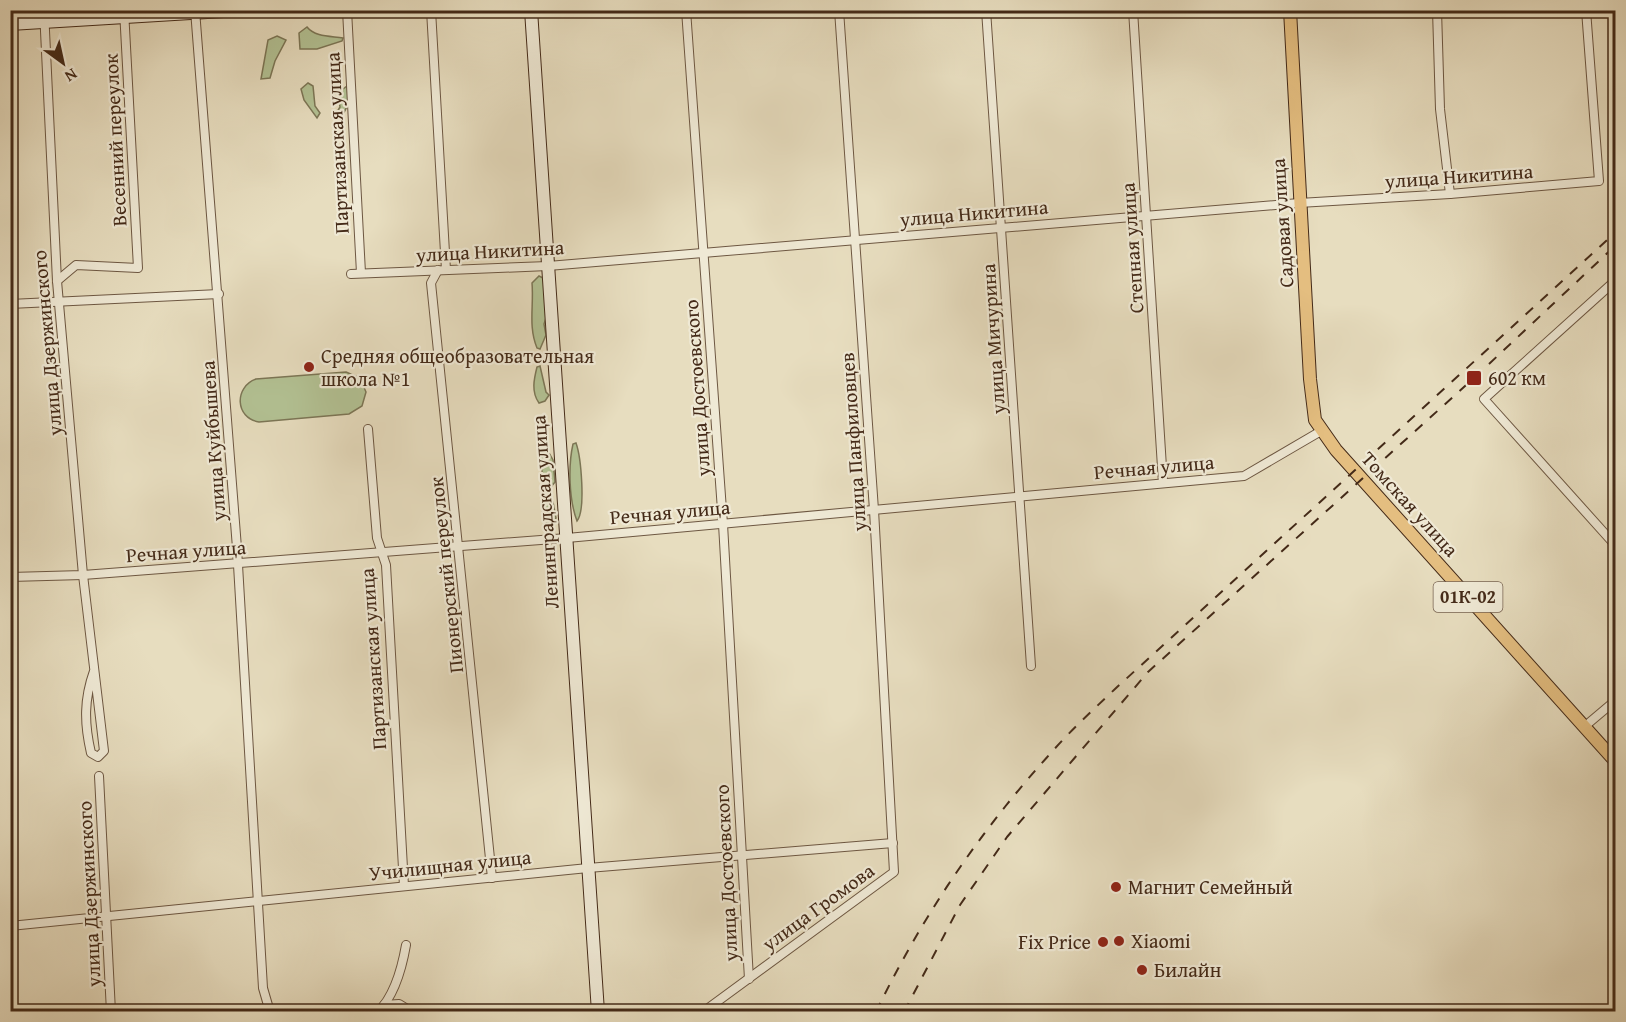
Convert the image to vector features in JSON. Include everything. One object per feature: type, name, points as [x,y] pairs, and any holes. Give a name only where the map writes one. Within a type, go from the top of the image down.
[{"type":"main road","name":"Садовая улица","points":[[1290,10],[1310,380],[1315,420],[1321,431]]},
{"type":"main road","name":"Томская улица","points":[[1321,431],[1616,762]]},
{"type":"street","points":[[10,24],[44,16],[240,10]]},
{"type":"street","name":"Партизанская улица","points":[[347,10],[356,273]]},
{"type":"street","name":"Пионерский переулок","points":[[431,10],[442,270],[431,283],[460,547],[492,878]]},
{"type":"street","name":"Ленинградская улица","points":[[531,10],[598,1011]]},
{"type":"street","name":"улица Достоевского","points":[[686,10],[702,207],[703,253],[723,524],[748,979]]},
{"type":"street","name":"улица Панфиловцев","points":[[839,10],[874,510],[894,872]]},
{"type":"street","name":"улица Мичурина","points":[[986,10],[1003,228],[1031,666]]},
{"type":"street","name":"Степная улица","points":[[1133,10],[1163,483]]},
{"type":"street","points":[[1437,10],[1440,109],[1450,194]]},
{"type":"street","name":"улица Никитина","points":[[356,273],[548,266],[1299,203],[1450,194],[1599,181],[1586,10]]},
{"type":"street","name":"улица Куйбышева","points":[[195,11],[219,294],[238,564],[263,988],[270,1011]]},
{"type":"street","name":"Весенний переулок","points":[[57,282],[76,265],[138,268],[124,14]]},
{"type":"street","name":"улица Дзержинского","points":[[44,16],[57,282],[83,575],[104,751],[98,757],[91,753],[89,744],[85,696],[94,671]]},
{"type":"street","points":[[1615,281],[1484,399],[1616,546]]},
{"type":"street","points":[[10,304],[219,294]]},
{"type":"street","name":"Партизанская улица","points":[[368,429],[380,553],[386,565],[404,886]]},
{"type":"street","name":"Речная улица","points":[[10,577],[83,575],[460,547],[1244,476],[1321,431]]},
{"type":"street","points":[[1584,727],[1616,700]]},
{"type":"street","name":"улица Дзержинского","points":[[99,776],[111,1011]]},
{"type":"street","name":"Училищная улица","points":[[10,926],[588,868],[893,843]]},
{"type":"street","name":"улица Громова","points":[[703,1011],[894,872]]},
{"type":"street","points":[[381,1008],[402,968],[406,945]]},
{"type":"street","points":[[381,1008],[399,1004],[412,1011]]},
{"type":"green space","points":[[307,27],[318,34],[343,38],[342,41],[317,49],[300,49],[299,33]]},
{"type":"green space","points":[[277,36],[286,40],[275,61],[270,78],[261,79],[268,40]]},
{"type":"green space","points":[[308,83],[313,86],[315,106],[320,113],[317,118],[304,100],[301,89]]},
{"type":"green space","points":[[347,86],[348,103],[340,117],[337,112],[340,107],[338,93]]},
{"type":"green space","points":[[539,276],[545,279],[546,318],[544,324],[546,335],[540,349],[537,348],[534,340],[532,316],[532,283]]},
{"type":"green space","points":[[540,366],[546,392],[549,395],[545,401],[539,403],[534,385],[537,367]]},
{"type":"green space","points":[[346,372],[360,378],[366,392],[362,406],[349,414],[259,422],[245,415],[242,409],[241,395],[249,383],[256,379]]},
{"type":"green space","points":[[576,443],[582,495],[580,515],[577,521],[572,503],[570,472],[571,453],[573,444]]},
{"type":"green space","points":[[542,446],[545,446],[553,460],[555,482],[551,487],[545,486],[540,462]]},
{"type":"green space","points":[[549,497],[553,502],[556,518],[552,523],[547,524],[542,515],[544,502]]},
{"type":"railway","points":[[876,1012],[932,909],[976,845],[1024,783],[1066,737],[1115,689],[1616,232]]},
{"type":"railway","points":[[904,1012],[960,905],[1007,837],[1148,672],[1474,378],[1616,245]]},
{"type":"place","name":"Средняя общеобразовательная школа №1","points":[[309,367]]},
{"type":"place","name":"602 км","points":[[1474,378]]},
{"type":"place","name":"Магнит Семейный","points":[[1116,887]]},
{"type":"place","name":"Xiaomi","points":[[1119,941]]},
{"type":"place","name":"Fix Price","points":[[1103,942]]},
{"type":"place","name":"Билайн","points":[[1142,970]]}]
